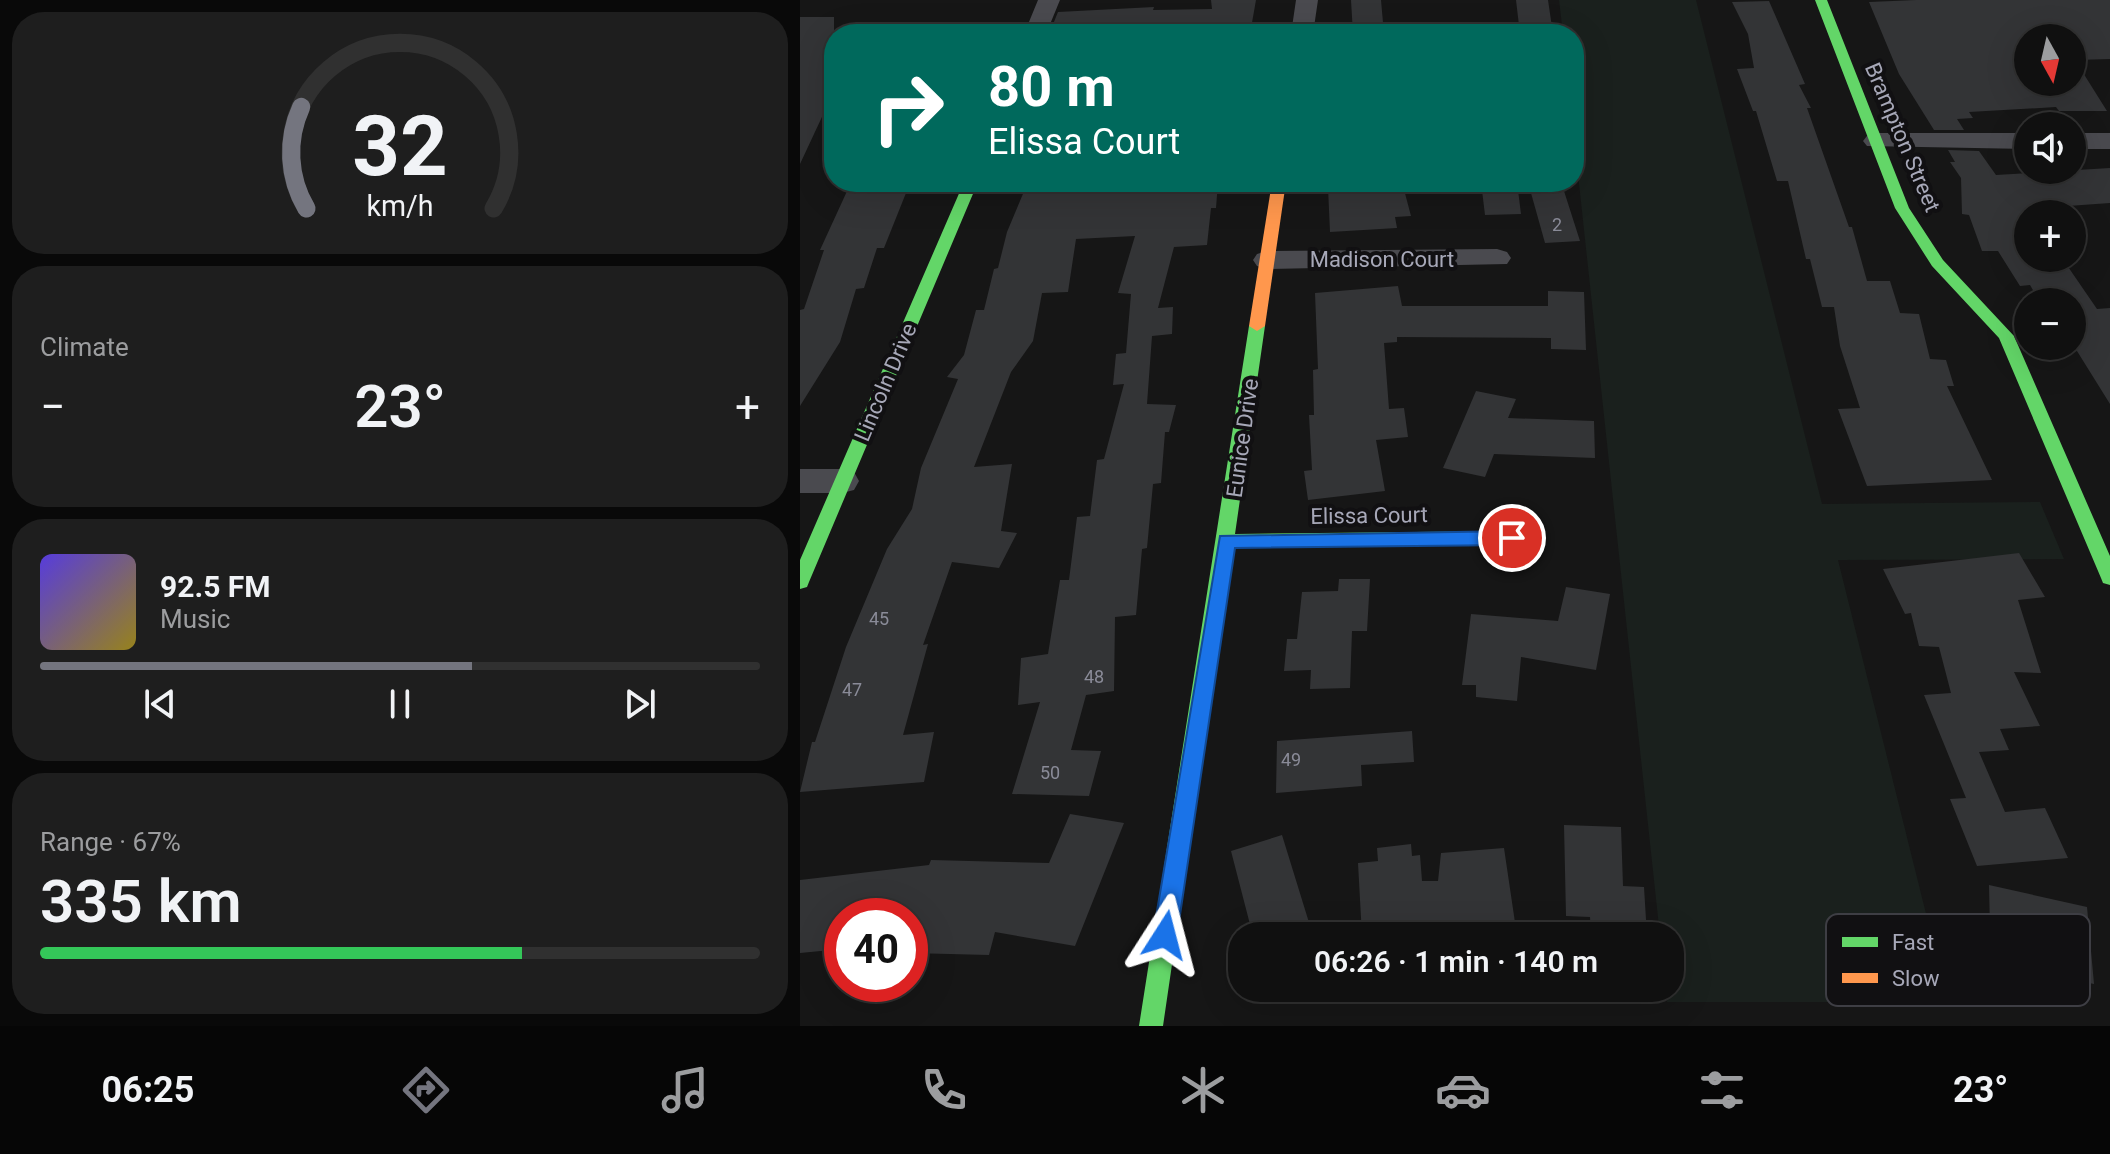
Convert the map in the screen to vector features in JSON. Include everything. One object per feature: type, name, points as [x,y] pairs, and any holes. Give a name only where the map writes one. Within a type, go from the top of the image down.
[{"type":"street","points":[[1039,24],[1049,0]]},
{"type":"street","points":[[1303,24],[1307,0]]},
{"type":"street","name":"Brampton Street","points":[[1821,0],[1902,208],[1937,263],[2006,336],[2110,578]]},
{"type":"street","points":[[1876,141],[2014,141]]},
{"type":"street","points":[[2086,141],[2110,141]]},
{"type":"street","name":"Lincoln Drive","points":[[800,582],[967,192]]},
{"type":"street","name":"Eunice Drive","points":[[1151,1026],[1227,541],[1277,192]]},
{"type":"street","name":"Madison Court","points":[[1267,260],[1497,258]]},
{"type":"street","points":[[800,481],[842,481]]},
{"type":"street","name":"Elissa Court","points":[[1227,541],[1512,538]]},
{"type":"shaded area","points":[[1559,0],[1696,0],[1822,504],[2040,502],[2064,559],[1838,560],[1926,914],[1826,914],[1826,1002],[1684,1002],[1684,922],[1658,922],[1580,192],[1584,192],[1584,24],[1562,24]]},
{"type":"building","points":[[1211,0],[1256,0],[1252,24],[1053,24],[1058,12],[1154,7],[1153,10],[1212,9]]},
{"type":"building","points":[[1351,0],[1381,0],[1383,24],[1352,24]]},
{"type":"building","points":[[1516,0],[1548,0],[1552,24],[1519,24]]},
{"type":"building","points":[[2110,0],[2110,59],[2086,60],[2086,24],[2014,24],[2014,96],[2086,96],[2086,78],[2107,111],[2059,111],[2056,107],[1969,112],[1973,118],[1957,119],[1964,130],[1934,130],[1899,74],[1869,2]]},
{"type":"building","points":[[1769,1],[1805,84],[1799,85],[1811,108],[1807,108],[1849,227],[1852,227],[1867,281],[1890,281],[1900,313],[1919,314],[1930,359],[1946,360],[1954,386],[1947,386],[1992,480],[1867,486],[1838,409],[1860,408],[1840,346],[1834,307],[1822,307],[1810,259],[1806,259],[1788,181],[1777,181],[1756,111],[1753,111],[1737,69],[1754,68],[1748,34],[1732,2]]},
{"type":"building","points":[[800,17],[834,17],[834,24],[824,24],[824,113],[800,164]]},
{"type":"building","points":[[1948,150],[1979,151],[1996,175],[2014,174],[2014,184],[2086,184],[2086,169],[2110,168],[2110,203],[2086,205],[2086,200],[2014,200],[2014,272],[2072,272],[2083,288],[2020,286],[1998,251],[1982,251],[1969,215],[1962,214],[1961,178],[1950,162],[1955,162]]},
{"type":"building","points":[[847,192],[906,192],[884,248],[877,248],[864,288],[856,289],[840,342],[800,406],[800,310],[804,309],[824,250],[820,250]]},
{"type":"building","points":[[1024,192],[1217,192],[1216,208],[1211,208],[1207,245],[1174,247],[1158,308],[1173,307],[1172,334],[1152,336],[1147,404],[1176,405],[1169,432],[1165,432],[1161,483],[1153,484],[1147,548],[1142,549],[1136,615],[1115,617],[1114,691],[1086,695],[1071,750],[1101,751],[1089,796],[1012,794],[1040,702],[1018,705],[1021,658],[1048,654],[1060,580],[1069,580],[1077,517],[1090,516],[1097,460],[1104,459],[1124,384],[1113,385],[1116,354],[1126,353],[1131,294],[1118,293],[1135,236],[1076,239],[1068,292],[1042,293],[1033,341],[1011,372],[974,467],[1012,464],[1001,531],[1017,533],[999,568],[952,562],[923,645],[928,644],[903,735],[934,732],[924,782],[800,792],[812,742],[815,742],[846,647],[887,549],[912,509],[921,468],[958,379],[947,377],[964,355],[976,310],[984,310],[1007,232]]},
{"type":"building","points":[[1328,192],[1405,192],[1411,216],[1395,217],[1397,228],[1330,232]]},
{"type":"building","points":[[1482,192],[1518,192],[1521,214],[1485,215]]},
{"type":"building","points":[[1564,192],[1580,241],[1545,243],[1531,193]]},
{"type":"building","points":[[1398,286],[1402,306],[1548,306],[1548,291],[1584,292],[1586,350],[1551,349],[1551,338],[1397,337],[1397,342],[1384,343],[1389,409],[1404,408],[1408,437],[1376,440],[1385,491],[1308,500],[1304,471],[1312,470],[1309,415],[1314,415],[1313,370],[1318,369],[1315,293]]},
{"type":"building","points":[[2086,293],[2097,309],[2110,308],[2110,404],[2083,360],[2086,360]]},
{"type":"building","points":[[1476,391],[1516,399],[1508,418],[1594,421],[1595,458],[1494,454],[1485,477],[1443,468]]},
{"type":"building","points":[[2019,553],[2045,597],[2018,600],[2041,673],[2014,672],[2040,726],[2000,729],[2009,750],[1979,752],[2005,812],[2045,808],[2068,858],[1977,866],[1950,799],[1966,798],[1924,695],[1951,693],[1939,647],[1919,646],[1911,613],[1905,614],[1883,569]]},
{"type":"building","points":[[1339,579],[1370,579],[1367,631],[1352,631],[1350,688],[1310,689],[1311,670],[1284,671],[1287,639],[1297,639],[1302,592],[1338,591]]},
{"type":"building","points":[[1566,587],[1610,594],[1596,670],[1521,657],[1517,701],[1476,697],[1476,685],[1462,685],[1471,614],[1558,621]]},
{"type":"building","points":[[1412,731],[1414,762],[1361,765],[1362,786],[1276,793],[1277,741]]},
{"type":"building","points":[[1070,814],[1124,823],[1075,946],[995,932],[989,955],[928,953],[928,898],[824,898],[824,951],[800,953],[800,880],[929,865],[931,860],[1049,863]]},
{"type":"building","points":[[1564,825],[1621,827],[1623,886],[1644,887],[1646,922],[1590,922],[1590,917],[1566,916]]},
{"type":"building","points":[[1282,835],[1309,922],[1249,922],[1231,851]]},
{"type":"building","points":[[1411,844],[1412,856],[1420,855],[1422,881],[1438,881],[1441,853],[1504,848],[1515,922],[1361,922],[1358,863],[1378,861],[1377,848]]},
{"type":"building","points":[[1989,885],[2087,907],[2088,914],[1990,914]]},
{"type":"building","points":[[2090,940],[2094,984],[2090,983]]},
{"type":"traffic: fast","points":[[1821,0],[1902,208],[1937,263],[2006,336],[2110,578]]},
{"type":"traffic: fast","points":[[800,582],[967,192]]},
{"type":"traffic: fast","points":[[1151,1026],[1257,326]]},
{"type":"traffic: fast","points":[[1227,541],[1512,538]]},
{"type":"traffic: slow","points":[[1257,326],[1277,192]]},
{"type":"route","points":[[1165,935],[1227,541],[1512,538]]}]
